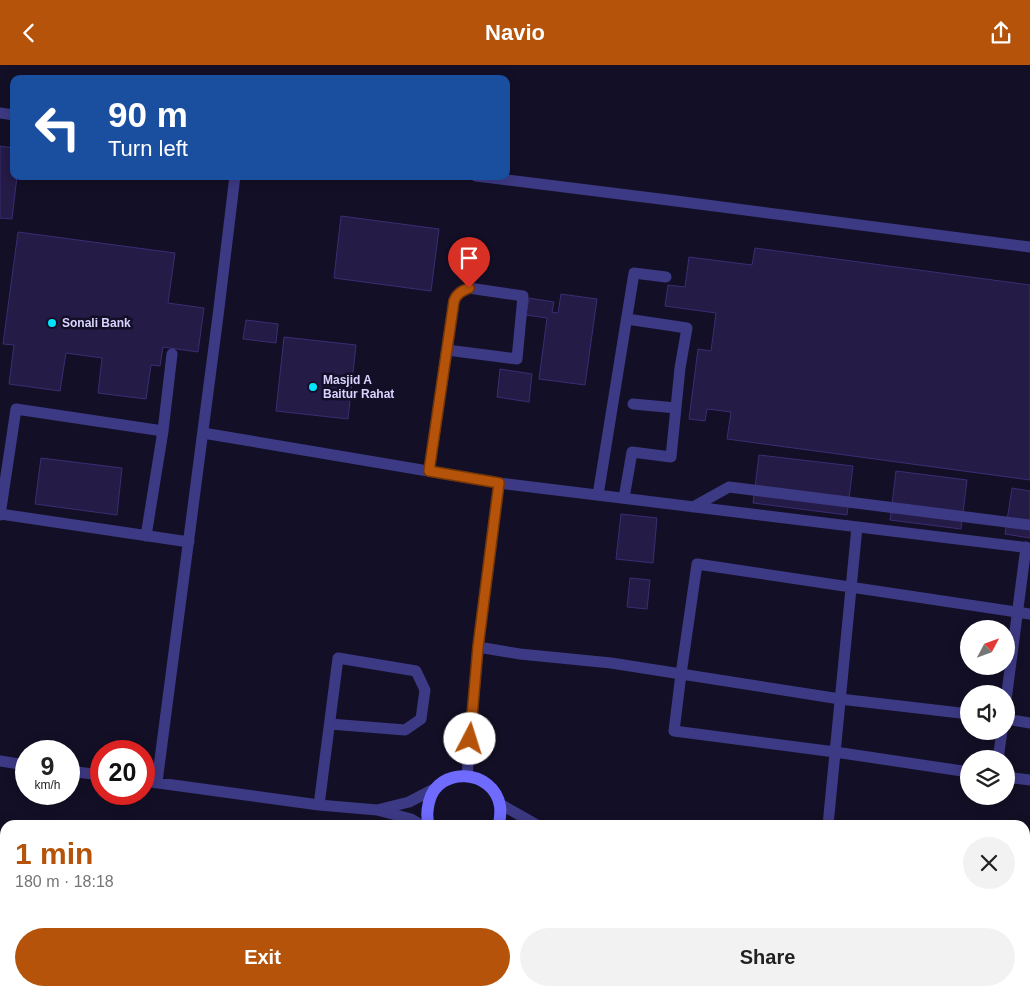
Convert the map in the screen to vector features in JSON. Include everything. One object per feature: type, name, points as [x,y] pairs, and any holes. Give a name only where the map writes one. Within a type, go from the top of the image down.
[{"type":"main road","points":[[427,820],[430,798],[436,788],[456,776],[467,776],[488,784],[500,803],[500,820]]},
{"type":"lane","points":[[235,180],[157,783],[319,805],[377,810],[413,820]]},
{"type":"lane","points":[[508,180],[1030,247]]},
{"type":"lane","points":[[598,495],[634,273],[666,277]]},
{"type":"lane","points":[[429,471],[454,301],[456,296],[469,288],[524,296],[517,359],[447,350]]},
{"type":"lane","points":[[624,498],[632,452],[671,457],[680,368],[687,328],[627,319]]},
{"type":"lane","points":[[146,536],[163,431],[172,354]]},
{"type":"lane","points":[[633,404],[676,408]]},
{"type":"lane","points":[[163,431],[16,409],[0,515],[188,542]]},
{"type":"lane","points":[[203,433],[499,483],[1028,548],[1008,685]]},
{"type":"lane","points":[[467,776],[478,647],[499,483]]},
{"type":"lane","points":[[693,507],[729,487],[1030,525]]},
{"type":"lane","points":[[828,820],[858,527]]},
{"type":"lane","points":[[960,771],[674,731],[697,564],[1030,615]]},
{"type":"lane","points":[[478,647],[520,654],[612,663],[840,699],[960,713]]},
{"type":"lane","points":[[319,805],[338,658],[416,671],[425,690],[421,719],[405,730],[330,724]]},
{"type":"lane","points":[[1015,720],[1030,723]]},
{"type":"lane","points":[[0,761],[15,763]]},
{"type":"lane","points":[[1015,778],[1030,780]]},
{"type":"lane","points":[[377,810],[409,802],[436,788]]},
{"type":"lane","points":[[500,803],[529,820]]},
{"type":"building","points":[[0,146],[10,147],[10,180],[17,180],[12,219],[0,218]]},
{"type":"building","points":[[341,216],[439,229],[431,291],[334,278]]},
{"type":"building","points":[[18,232],[175,253],[168,303],[204,308],[198,352],[163,347],[160,366],[151,365],[146,399],[98,393],[102,358],[66,353],[60,391],[9,384],[14,345],[3,344]]},
{"type":"building","points":[[755,248],[1030,285],[1030,480],[727,439],[731,412],[707,409],[705,421],[689,419],[698,349],[711,351],[716,313],[665,306],[668,285],[685,287],[689,257],[752,265]]},
{"type":"building","points":[[561,294],[597,299],[585,385],[539,379],[547,318],[526,315],[529,298],[554,302],[552,312],[558,313]]},
{"type":"building","points":[[246,320],[278,324],[276,343],[243,339]]},
{"type":"building","points":[[284,337],[356,345],[348,419],[276,411]]},
{"type":"building","points":[[500,369],[532,374],[529,402],[497,397]]},
{"type":"building","points":[[759,455],[853,466],[847,515],[753,503]]},
{"type":"building","points":[[41,458],[122,468],[117,515],[35,504]]},
{"type":"building","points":[[896,471],[967,480],[961,529],[890,520]]},
{"type":"building","points":[[1012,488],[1030,491],[1030,538],[1005,534]]},
{"type":"building","points":[[621,514],[657,518],[653,563],[616,559]]},
{"type":"building","points":[[630,578],[650,580],[647,609],[627,607]]},
{"type":"place","name":"Sonali Bank","points":[[52,323]]},
{"type":"place","name":"Masjid A Baitur Rahat","points":[[313,387]]},
{"type":"route","points":[[469,288],[456,296],[454,301],[429,471],[499,483],[478,647],[470,739]]}]
